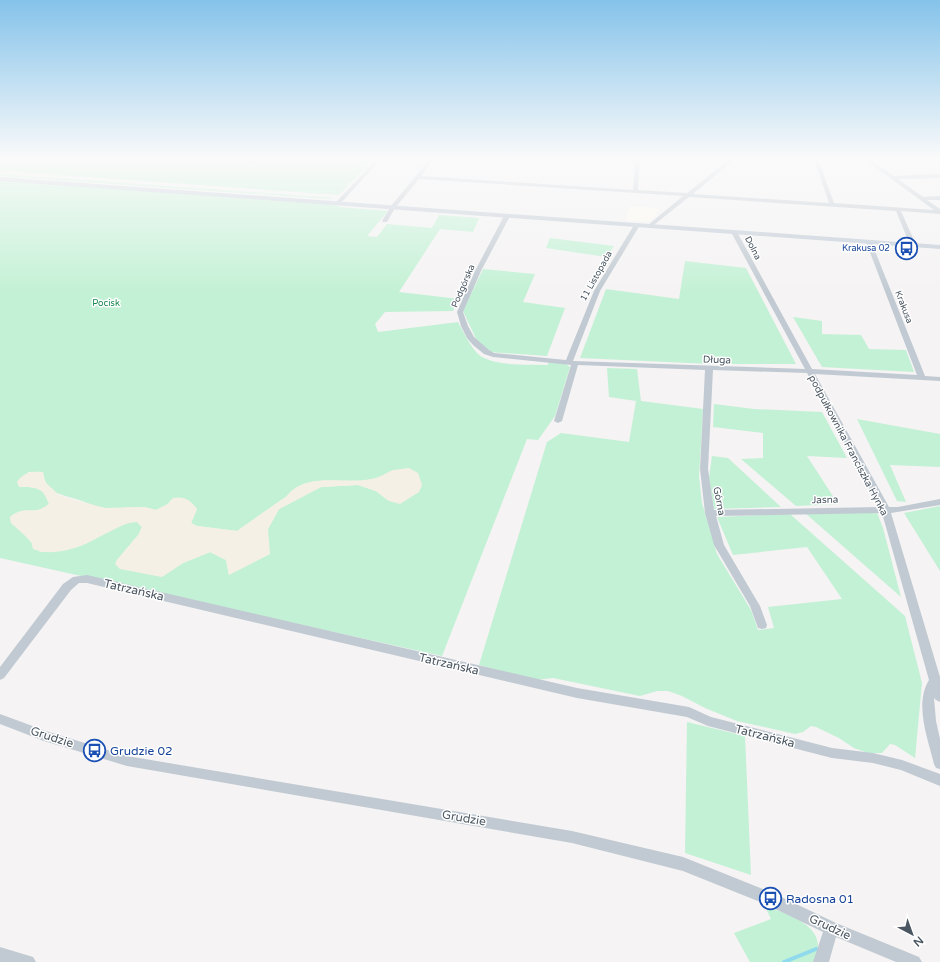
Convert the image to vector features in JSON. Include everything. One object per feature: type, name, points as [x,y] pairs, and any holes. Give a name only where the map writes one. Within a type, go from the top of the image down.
[{"type":"main road","points":[[350,204],[940,247]]},
{"type":"street","points":[[386,220],[395,204]]},
{"type":"street","points":[[650,226],[677,204]]},
{"type":"street","points":[[814,204],[940,212]]},
{"type":"street","points":[[929,204],[940,212]]},
{"type":"street","points":[[898,210],[913,245]]},
{"type":"street","name":"Podgórska","points":[[493,356],[483,352],[468,335],[460,312],[478,271],[507,216]]},
{"type":"street","name":"11 Listopada","points":[[558,421],[572,362],[597,290],[637,225]]},
{"type":"street","name":"Dolna","points":[[734,232],[755,272]]},
{"type":"street","name":"Krakusa","points":[[869,242],[922,378]]},
{"type":"street","name":"podpułkownika Franciszka Hynka","points":[[755,272],[885,509],[940,697]]},
{"type":"street","name":"Długa","points":[[493,356],[572,362],[709,369],[810,371],[940,379]]},
{"type":"street","name":"Górna","points":[[709,369],[704,469],[710,513],[719,545],[756,606],[762,625]]},
{"type":"street","name":"Jasna","points":[[710,513],[885,509],[898,510],[940,502]]},
{"type":"street","name":"Tatrzańska","points":[[0,675],[67,587],[77,580],[87,579],[569,691],[689,712],[708,721],[774,738],[832,752],[873,758],[902,765],[940,780]]},
{"type":"street","points":[[935,681],[930,688],[928,710],[940,764]]},
{"type":"street","name":"Grudzie","points":[[0,719],[44,736],[127,761],[296,788],[572,837],[683,864],[770,898],[832,928],[914,962]]},
{"type":"street","points":[[821,962],[832,928]]},
{"type":"street","points":[[0,955],[28,962]]},
{"type":"shaded area","points":[[630,206],[659,208],[659,210],[654,214],[658,214],[649,222],[626,220]]},
{"type":"green space","name":"Pocisk","points":[[0,204],[333,204],[340,207],[388,211],[367,236],[377,237],[387,224],[432,228],[439,215],[479,218],[473,232],[440,229],[399,292],[459,299],[453,311],[385,312],[375,324],[378,332],[458,322],[472,347],[478,354],[485,358],[502,363],[548,365],[548,362],[566,364],[570,367],[555,416],[538,440],[527,439],[442,656],[0,558]],"holes":[[[394,470],[389,501],[376,491],[358,485],[321,487],[279,509],[268,529],[229,575],[226,560],[210,552],[183,563],[162,576],[117,560],[139,534],[142,527],[137,522],[123,524],[77,547],[40,552],[19,529],[11,523],[10,517],[21,511],[38,510],[49,504],[42,492],[29,487],[28,472],[43,472],[45,480],[52,490],[97,506],[106,508],[137,507],[156,510],[168,504],[171,500],[197,509],[191,523],[197,526],[237,531],[296,488],[306,483],[317,481],[366,480],[377,478]]]},
{"type":"green space","points":[[550,238],[614,246],[607,257],[546,248]]},
{"type":"green space","points":[[685,261],[746,268],[796,364],[711,364],[580,358],[606,289],[679,299]]},
{"type":"green space","points":[[483,269],[535,274],[523,302],[565,308],[547,356],[489,352],[478,343],[463,311]]},
{"type":"green space","points":[[793,317],[822,321],[822,334],[861,335],[869,349],[906,350],[914,372],[822,367]]},
{"type":"green space","points":[[607,368],[637,369],[641,401],[703,409],[699,476],[702,503],[717,554],[751,610],[758,630],[774,628],[768,607],[842,599],[807,547],[733,555],[717,517],[790,514],[905,616],[922,683],[915,758],[895,745],[890,744],[882,753],[868,753],[854,748],[839,738],[816,727],[811,726],[803,732],[795,734],[737,721],[668,691],[657,691],[640,696],[553,678],[536,680],[479,665],[547,442],[561,433],[629,442],[636,401],[609,397]]},
{"type":"green space","points":[[714,404],[754,409],[822,412],[847,458],[807,456],[838,504],[796,506],[741,459],[763,458],[763,433],[713,427]]},
{"type":"green space","points":[[857,419],[940,434],[940,467],[890,465],[906,502],[897,501]]},
{"type":"green space","points":[[712,456],[728,458],[781,507],[714,509],[709,478]]},
{"type":"green space","points":[[940,506],[940,571],[904,513]]},
{"type":"green space","points":[[876,510],[883,528],[901,597],[805,513]]},
{"type":"green space","points":[[687,722],[745,736],[751,875],[685,853]]},
{"type":"green space","points":[[764,905],[789,915],[813,931],[817,938],[818,947],[818,955],[815,962],[750,962],[734,933],[771,919]]},
{"type":"sand","points":[[409,468],[418,473],[422,485],[419,492],[400,504],[389,501],[376,491],[358,485],[321,487],[279,509],[268,529],[270,554],[229,575],[226,560],[210,552],[183,563],[162,577],[120,569],[115,564],[117,560],[139,534],[142,527],[137,522],[123,525],[83,545],[63,551],[43,552],[33,549],[31,541],[11,523],[10,517],[21,511],[38,510],[49,504],[47,498],[38,489],[19,487],[17,482],[19,479],[25,474],[32,472],[43,472],[44,481],[60,496],[105,508],[145,507],[156,510],[168,504],[173,498],[184,498],[192,503],[197,509],[191,523],[197,526],[237,531],[296,488],[306,483],[329,480],[365,480],[376,478],[393,470]]},
{"type":"waterway","points":[[784,962],[816,949]]},
{"type":"place","name":"Krakusa 02","points":[[906,248]]},
{"type":"place","name":"Grudzie 02","points":[[95,751]]},
{"type":"place","name":"Radosna 01","points":[[770,899]]}]
